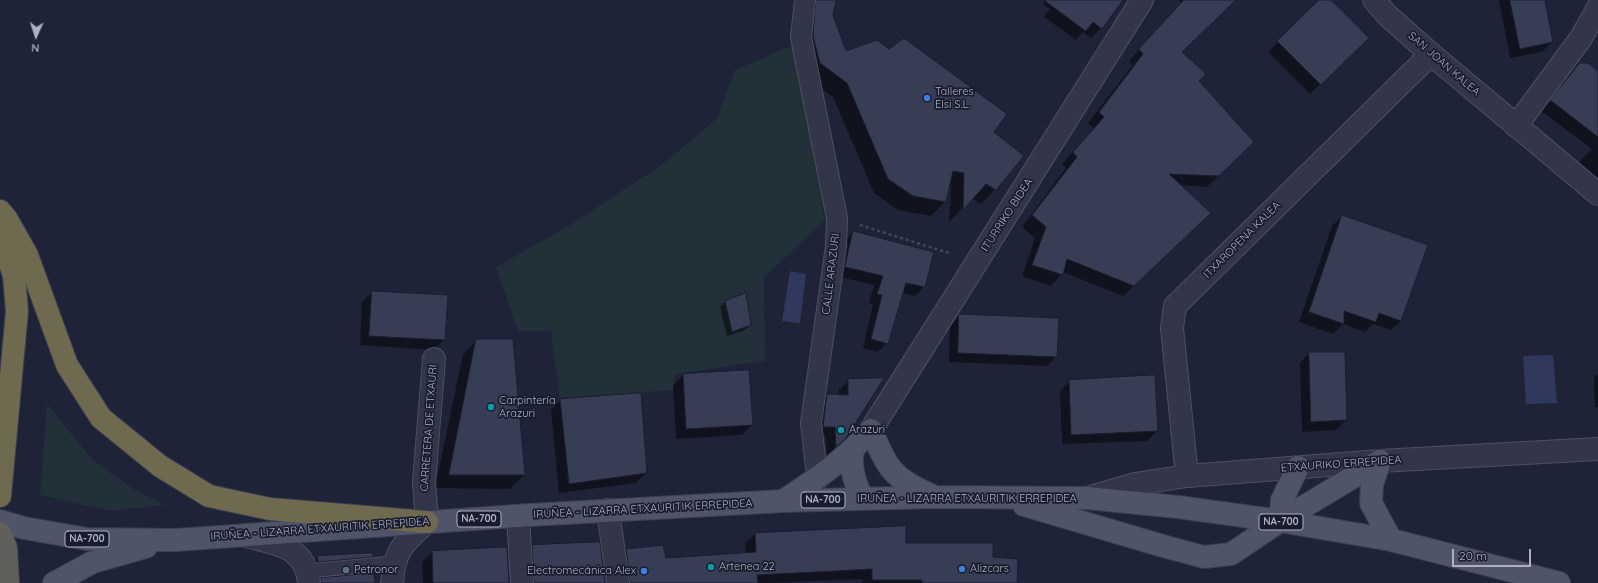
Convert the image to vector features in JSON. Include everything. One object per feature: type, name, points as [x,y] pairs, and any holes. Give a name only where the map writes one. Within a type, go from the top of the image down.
[{"type":"highway","points":[[0,211],[6,218],[27,255],[67,365],[101,418],[160,466],[209,496],[270,509],[427,522]]},
{"type":"highway","points":[[0,232],[14,276],[17,311],[0,496]]},
{"type":"highway","points":[[0,533],[6,548],[8,583]]},
{"type":"main road","points":[[783,501],[819,478],[853,450],[871,430],[893,473],[909,486],[935,497]]},
{"type":"main road","points":[[853,450],[851,460],[854,480],[863,499]]},
{"type":"main road","points":[[998,497],[1204,557],[1231,554],[1280,522],[1380,461]]},
{"type":"main road","points":[[1380,461],[1372,484],[1371,503],[1391,540]]},
{"type":"main road","points":[[1280,522],[1282,500],[1298,467]]},
{"type":"main road","name":"IRUÑEA - LIZARRA ETXAURITIK ERREPIDEA","points":[[0,520],[24,528],[87,539],[176,540],[239,534],[608,510],[783,501],[935,497],[1087,498],[1178,507],[1391,540],[1559,583]]},
{"type":"main road","name":"IRUÑEA - LIZARRA ETXAURITIK ERREPIDEA","points":[[54,583],[93,562],[176,540]]},
{"type":"street","name":"CALLE ARAZURI","points":[[805,0],[801,37],[837,218],[836,246],[811,423],[816,467],[819,478]]},
{"type":"street","name":"ITURRIKO BIDEA","points":[[871,430],[1142,0]]},
{"type":"street","name":"SAN JOAN KALEA","points":[[1374,0],[1388,15],[1431,54],[1598,194]]},
{"type":"street","points":[[1516,126],[1581,38],[1598,8]]},
{"type":"street","name":"ITXAROPENA KALEA","points":[[1187,476],[1172,328],[1175,306],[1431,54]]},
{"type":"street","name":"CARRETERA DE ETXAURI","points":[[427,522],[424,482],[434,359]]},
{"type":"street","name":"ETXAURIKO ERREPIDEA","points":[[1087,498],[1135,484],[1187,476],[1380,461],[1598,449]]},
{"type":"street","points":[[608,510],[618,583]]},
{"type":"street","points":[[518,517],[522,583]]},
{"type":"street","points":[[392,573],[400,550],[412,535],[427,522]]},
{"type":"street","points":[[239,534],[284,546],[300,557],[309,577]]},
{"type":"lane","points":[[309,577],[392,573]]},
{"type":"path","points":[[837,218],[978,262]]},
{"type":"shaded area","points":[[793,45],[825,220],[764,277],[765,361],[675,374],[674,390],[560,399],[551,331],[518,331],[496,267],[570,225],[663,164],[717,118],[735,70]]},
{"type":"shaded area","points":[[47,404],[93,460],[133,489],[165,505],[110,511],[40,495]]},
{"type":"water","points":[[790,271],[806,274],[800,323],[782,321]]},
{"type":"water","points":[[1553,355],[1557,403],[1526,404],[1523,356]]},
{"type":"building","name":"Talleres Elsi S.L.","points":[[816,0],[836,0],[833,15],[846,51],[877,40],[889,49],[904,38],[1007,114],[994,132],[1024,156],[996,190],[986,184],[963,210],[964,173],[953,171],[946,202],[913,196],[888,179],[847,83],[820,63],[813,36]]},
{"type":"building","points":[[1044,0],[1123,0],[1102,29],[1093,22],[1086,31]]},
{"type":"building","points":[[1184,0],[1236,0],[1182,52],[1206,74],[1199,81],[1254,142],[1219,176],[1169,174],[1211,213],[1134,286],[1067,259],[1063,275],[1032,265],[1046,227],[1032,215],[1077,157],[1073,152],[1104,117],[1099,112],[1143,54],[1139,49]]},
{"type":"building","points":[[1319,0],[1331,0],[1369,38],[1321,85],[1277,41]]},
{"type":"building","points":[[1510,0],[1545,0],[1553,42],[1520,49]]},
{"type":"building","points":[[1580,63],[1588,63],[1598,71],[1598,137],[1550,100]]},
{"type":"building","points":[[1342,215],[1428,245],[1401,321],[1379,313],[1376,322],[1344,311],[1344,324],[1309,312]]},
{"type":"building","points":[[853,231],[934,252],[925,287],[906,283],[888,344],[871,339],[882,295],[877,294],[883,276],[845,267]]},
{"type":"building","points":[[372,291],[448,295],[445,340],[369,336]]},
{"type":"building","points":[[746,293],[751,325],[732,332],[725,301]]},
{"type":"building","points":[[959,314],[1059,318],[1057,357],[958,353]]},
{"type":"building","name":"Carpintería Arazuri","points":[[476,339],[513,339],[525,475],[449,475]]},
{"type":"building","points":[[1309,352],[1345,352],[1347,420],[1311,422]]},
{"type":"building","points":[[749,370],[753,425],[686,429],[683,374]]},
{"type":"building","points":[[1155,375],[1158,431],[1071,435],[1069,380]]},
{"type":"building","points":[[884,378],[846,438],[836,447],[835,427],[823,427],[827,394],[848,395],[848,379]]},
{"type":"building","points":[[641,393],[647,473],[569,484],[560,399]]},
{"type":"building","points":[[906,526],[906,543],[993,543],[993,557],[1018,559],[1017,583],[922,583],[922,580],[872,580],[872,569],[757,575],[758,583],[630,583],[626,549],[663,545],[666,558],[756,552],[755,533]]},
{"type":"building","points":[[600,542],[605,583],[534,583],[532,545]]},
{"type":"building","points":[[507,547],[509,583],[433,583],[432,551]]},
{"type":"building","points":[[373,553],[373,557],[318,562],[317,556]]},
{"type":"building","points":[[374,573],[375,583],[321,583],[321,578]]},
{"type":"place","name":"Talleres Elsi S.L.","points":[[927,98]]},
{"type":"place","name":"Carpintería Arazuri","points":[[491,407]]},
{"type":"place","name":"Arazuri","points":[[841,430]]},
{"type":"place","name":"Artenea 22","points":[[711,567]]},
{"type":"place","name":"Alizcars","points":[[962,569]]},
{"type":"place","name":"Petronor","points":[[346,570]]},
{"type":"place","name":"Electromecánica Alex","points":[[644,571]]}]
